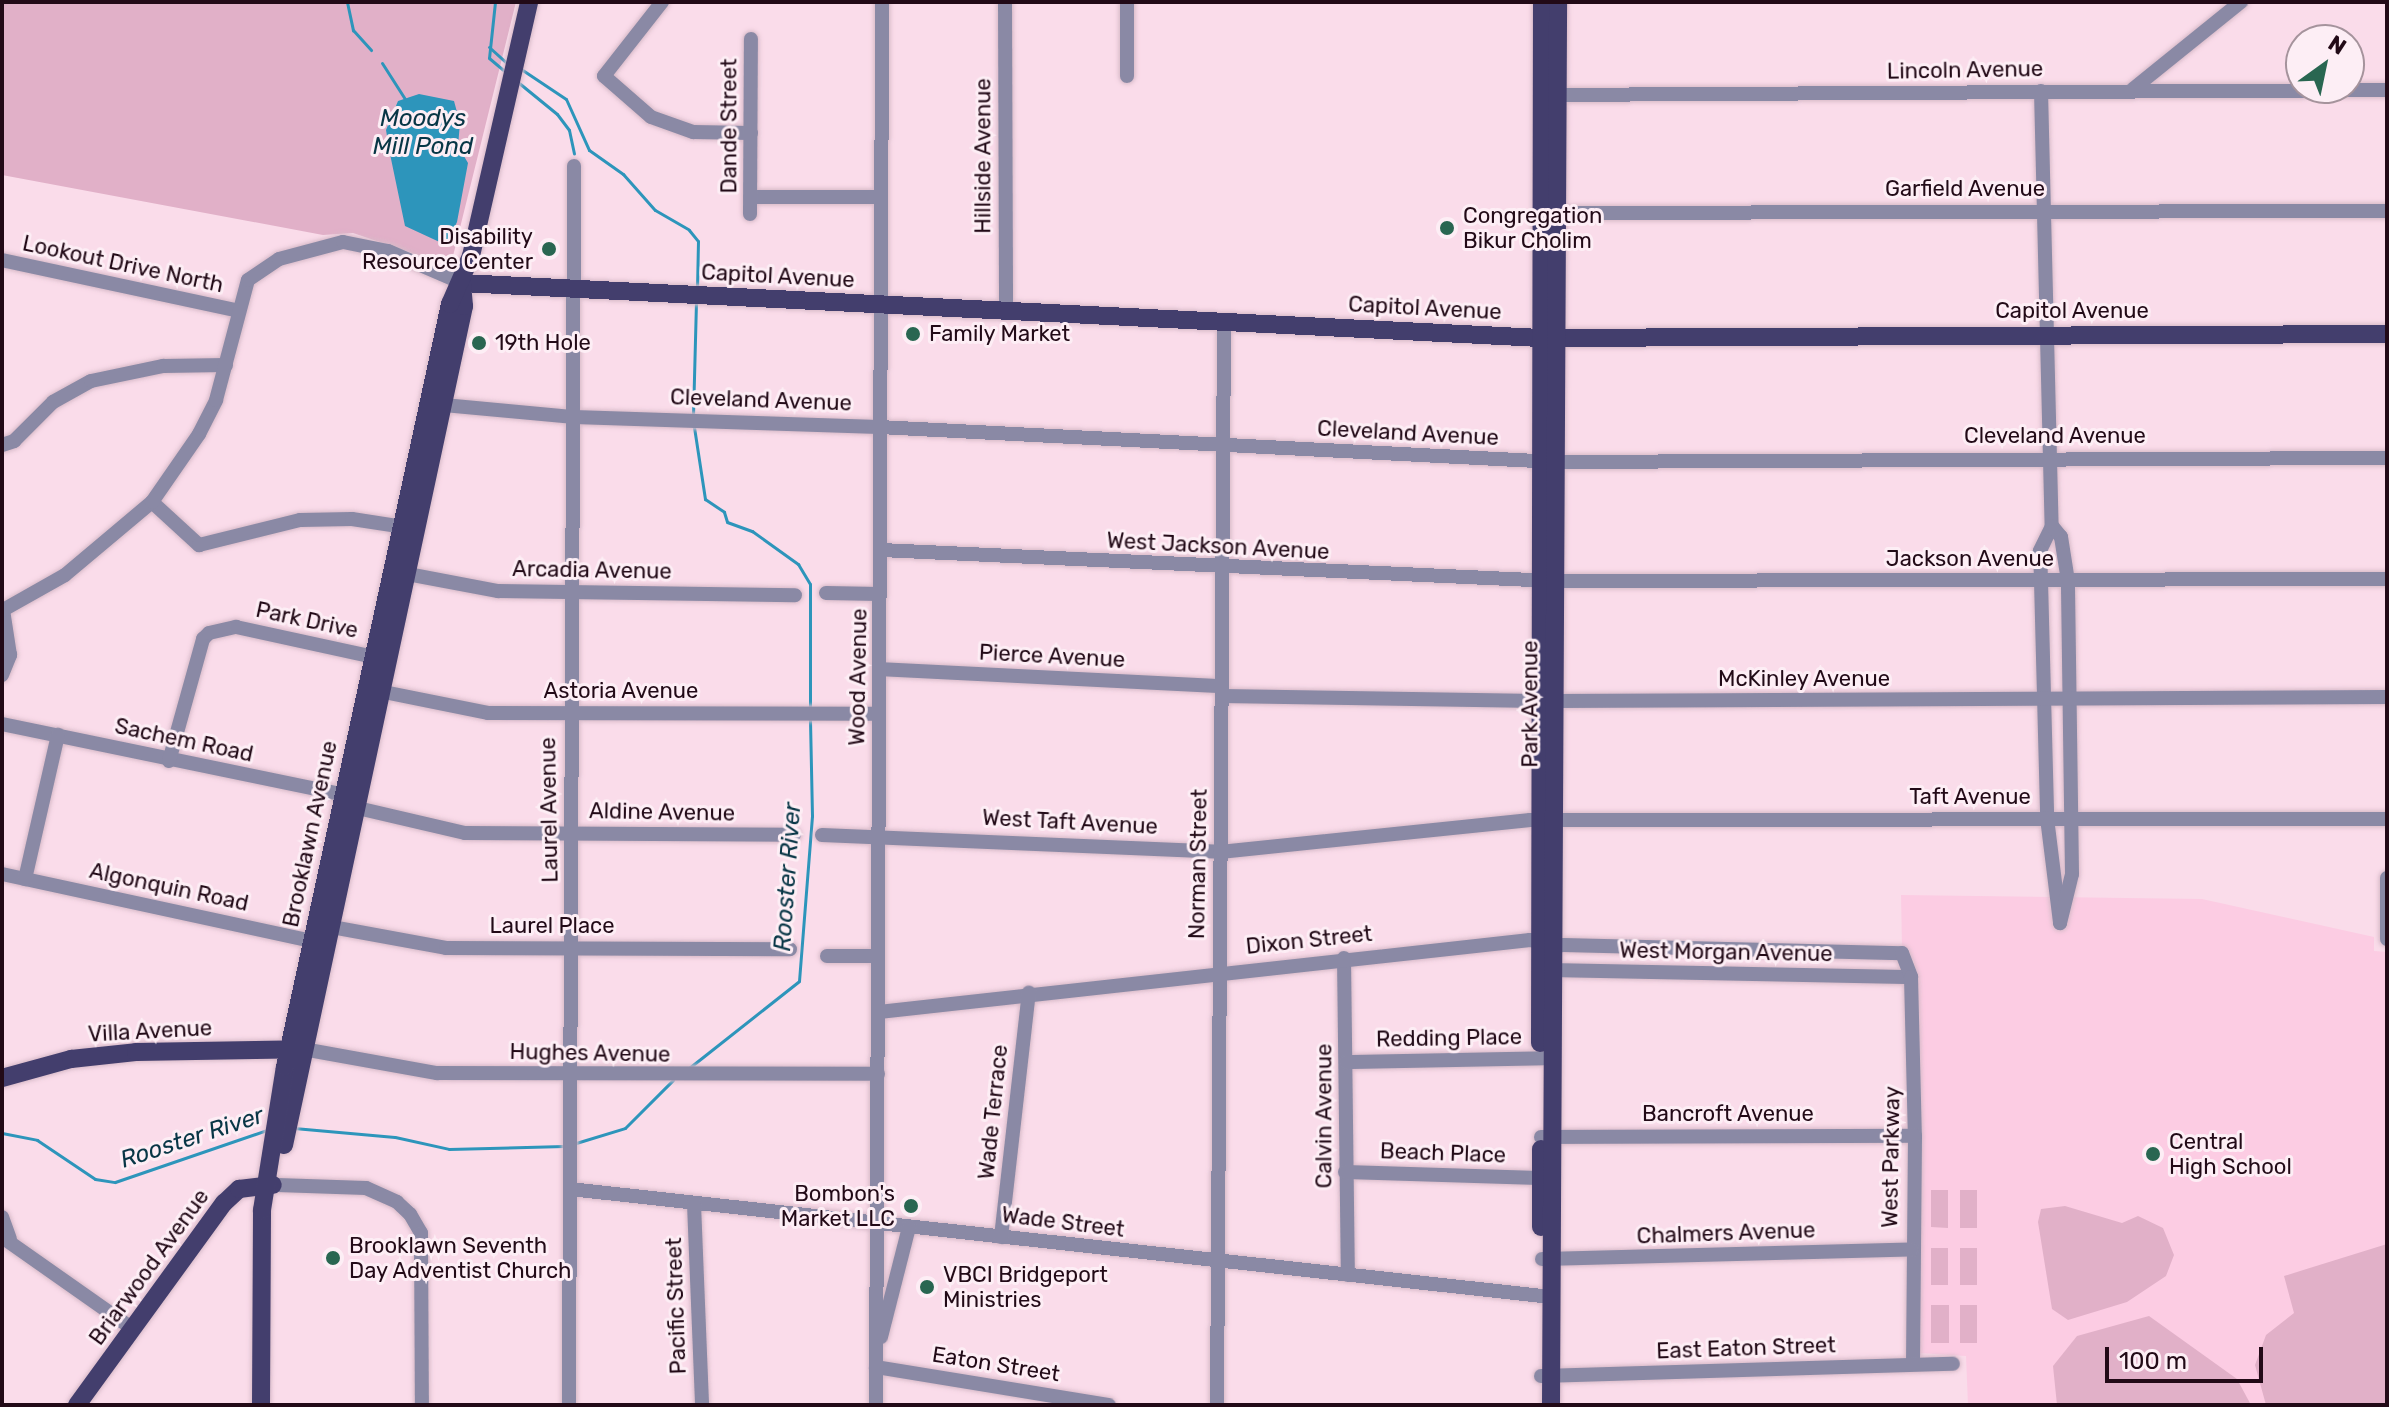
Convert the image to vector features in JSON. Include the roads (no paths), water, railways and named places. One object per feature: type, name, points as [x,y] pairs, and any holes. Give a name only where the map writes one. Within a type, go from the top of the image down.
[{"type":"main road","name":"Brooklawn Avenue","points":[[261,1405],[258,1280],[283,1117],[436,404],[450,304],[462,283],[529,2]]},
{"type":"main road","name":"Park Avenue","points":[[1542,2],[1550,95]]},
{"type":"main road","name":"Park Avenue","points":[[1541,1405],[1546,1376],[1547,1260],[1550,95],[1558,2]]},
{"type":"main road","name":"Capitol Avenue","points":[[462,283],[1550,338],[2387,334]]},
{"type":"main road","name":"Villa Avenue","points":[[2,1078],[71,1059],[136,1052],[296,1050]]},
{"type":"main road","name":"Park Avenue","points":[[1547,1136],[1540,1178],[1547,1260]]},
{"type":"main road","name":"Brooklawn Avenue","points":[[271,1185],[273,1405]]},
{"type":"main road","name":"Briarwood Avenue","points":[[77,1405],[224,1203],[239,1189],[271,1185]]},
{"type":"main road","name":"Park Avenue","points":[[1546,1376],[1551,1405]]},
{"type":"street","points":[[662,2],[604,76],[651,117],[693,132],[751,133]]},
{"type":"street","name":"Wood Avenue","points":[[876,1405],[882,2]]},
{"type":"street","name":"Hillside Avenue","points":[[1005,2],[1006,309]]},
{"type":"street","points":[[1127,2],[1127,76]]},
{"type":"street","points":[[2133,89],[2237,4]]},
{"type":"street","name":"Dande Street","points":[[750,214],[751,39]]},
{"type":"street","name":"Lincoln Avenue","points":[[1550,95],[2133,89],[2387,90]]},
{"type":"street","points":[[2041,91],[2052,526],[2040,551],[2043,701],[2047,818],[2060,923],[2072,874],[2068,581],[2061,537],[2052,526]]},
{"type":"street","name":"Laurel Avenue","points":[[569,1405],[574,833],[570,712],[574,166]]},
{"type":"street","points":[[751,197],[880,197]]},
{"type":"street","name":"Garfield Avenue","points":[[1550,213],[2387,211]]},
{"type":"street","points":[[2,675],[10,655],[3,610],[65,575],[152,502],[199,434],[226,365],[236,310],[248,280],[263,267],[343,242],[388,251],[462,283]]},
{"type":"street","name":"Lookout Drive North","points":[[2,260],[236,310]]},
{"type":"street","name":"Norman Street","points":[[1217,1405],[1224,323]]},
{"type":"street","points":[[2,445],[14,441],[53,402],[91,381],[163,366],[226,365]]},
{"type":"street","name":"Cleveland Avenue","points":[[436,404],[574,417],[879,427],[1548,461],[2387,458]]},
{"type":"street","points":[[152,502],[199,545],[300,520],[352,519],[410,528]]},
{"type":"street","name":"West Jackson Avenue","points":[[881,550],[1221,569],[1547,581]]},
{"type":"street","name":"Arcadia Avenue","points":[[398,572],[498,591],[795,595]]},
{"type":"street","name":"Jackson Avenue","points":[[1547,581],[2387,579]]},
{"type":"street","points":[[826,593],[880,594]]},
{"type":"street","name":"Park Drive","points":[[169,761],[203,639],[209,633],[236,627],[380,658]]},
{"type":"street","name":"Pierce Avenue","points":[[880,669],[1222,691]]},
{"type":"street","name":"Astoria Avenue","points":[[373,690],[488,713],[879,714]]},
{"type":"street","name":"McKinley Avenue","points":[[1222,691],[1547,701],[2070,701],[2387,697]]},
{"type":"street","name":"Sachem Road","points":[[2,724],[349,801]]},
{"type":"street","points":[[25,879],[58,735]]},
{"type":"street","name":"Aldine Avenue","points":[[349,801],[465,833],[794,835]]},
{"type":"street","name":"Taft Avenue","points":[[1547,820],[2387,819]]},
{"type":"street","name":"West Taft Avenue","points":[[822,835],[879,834],[1220,852],[1547,820]]},
{"type":"street","name":"Algonquin Road","points":[[2,874],[321,933]]},
{"type":"street","points":[[2386,939],[2387,878]]},
{"type":"street","name":"Laurel Place","points":[[321,933],[446,948],[790,949]]},
{"type":"street","name":"West Morgan Avenue","points":[[1546,942],[1902,953]]},
{"type":"street","name":"Dixon Street","points":[[879,1012],[1219,971],[1546,942]]},
{"type":"street","name":"West Parkway","points":[[1902,953],[1911,977],[1915,1136],[1913,1364]]},
{"type":"street","points":[[827,956],[878,956]]},
{"type":"street","name":"Calvin Avenue","points":[[1344,958],[1348,1275]]},
{"type":"street","name":"West Morgan Avenue","points":[[1547,970],[1911,977]]},
{"type":"street","name":"Wade Terrace","points":[[1001,1237],[1029,993]]},
{"type":"street","name":"Hughes Avenue","points":[[296,1050],[437,1073],[878,1074]]},
{"type":"street","name":"Redding Place","points":[[1346,1062],[1546,1058]]},
{"type":"street","name":"Bancroft Avenue","points":[[1547,1136],[1915,1136]]},
{"type":"street","name":"Beach Place","points":[[1345,1172],[1540,1178]]},
{"type":"street","points":[[271,1185],[366,1188],[397,1202],[410,1214],[421,1233],[422,1405]]},
{"type":"street","name":"Wade Street","points":[[570,1189],[1546,1296]]},
{"type":"street","name":"Pacific Street","points":[[694,1204],[702,1405]]},
{"type":"street","points":[[2,1217],[6,1238],[133,1329]]},
{"type":"street","name":"Wood Avenue","points":[[876,1360],[909,1227]]},
{"type":"street","name":"Chalmers Avenue","points":[[1547,1260],[1912,1249]]},
{"type":"street","name":"Eaton Street","points":[[876,1360],[1109,1405]]},
{"type":"street","name":"East Eaton Street","points":[[1546,1376],[1953,1364]]},
{"type":"water","name":"Moodys Mill Pond","points":[[419,94],[454,101],[460,123],[458,146],[468,163],[457,222],[446,245],[405,226],[390,154],[386,130],[398,101]]},
{"type":"waterway","points":[[347,2],[353,30],[371,50]]},
{"type":"waterway","name":"Rooster River","points":[[495,2],[489,58],[507,73]]},
{"type":"waterway","name":"Rooster River","points":[[489,47],[507,63]]},
{"type":"waterway","points":[[382,63],[405,99]]},
{"type":"waterway","name":"Rooster River","points":[[521,69],[566,99],[589,150],[623,174],[655,210],[689,230],[698,241],[697,288]]},
{"type":"waterway","name":"Rooster River","points":[[519,83],[557,114],[569,130],[574,153]]},
{"type":"waterway","name":"Rooster River","points":[[693,416],[696,303]]},
{"type":"waterway","name":"Rooster River","points":[[694,427],[705,499],[724,512],[727,522],[752,531],[798,564],[810,584],[810,710]]},
{"type":"waterway","name":"Rooster River","points":[[689,1068],[799,981],[812,816],[810,718]]},
{"type":"waterway","name":"Rooster River","points":[[576,1143],[625,1128],[673,1080]]},
{"type":"waterway","name":"Rooster River","points":[[294,1128],[395,1137],[449,1149],[564,1146]]},
{"type":"waterway","name":"Rooster River","points":[[2,1133],[37,1140],[95,1179],[115,1182],[267,1130]]},
{"type":"place","name":"Congregation Bikur Cholim","points":[[1447,228]]},
{"type":"place","name":"Disability Resource Center","points":[[549,249]]},
{"type":"place","name":"Family Market","points":[[913,334]]},
{"type":"place","name":"19th Hole","points":[[479,343]]},
{"type":"place","name":"Central High School","points":[[2153,1154]]},
{"type":"place","name":"Bombon's Market LLC","points":[[911,1206]]},
{"type":"place","name":"Brooklawn Seventh Day Adventist Church","points":[[333,1258]]},
{"type":"place","name":"VBCI Bridgeport Ministries","points":[[927,1287]]}]
